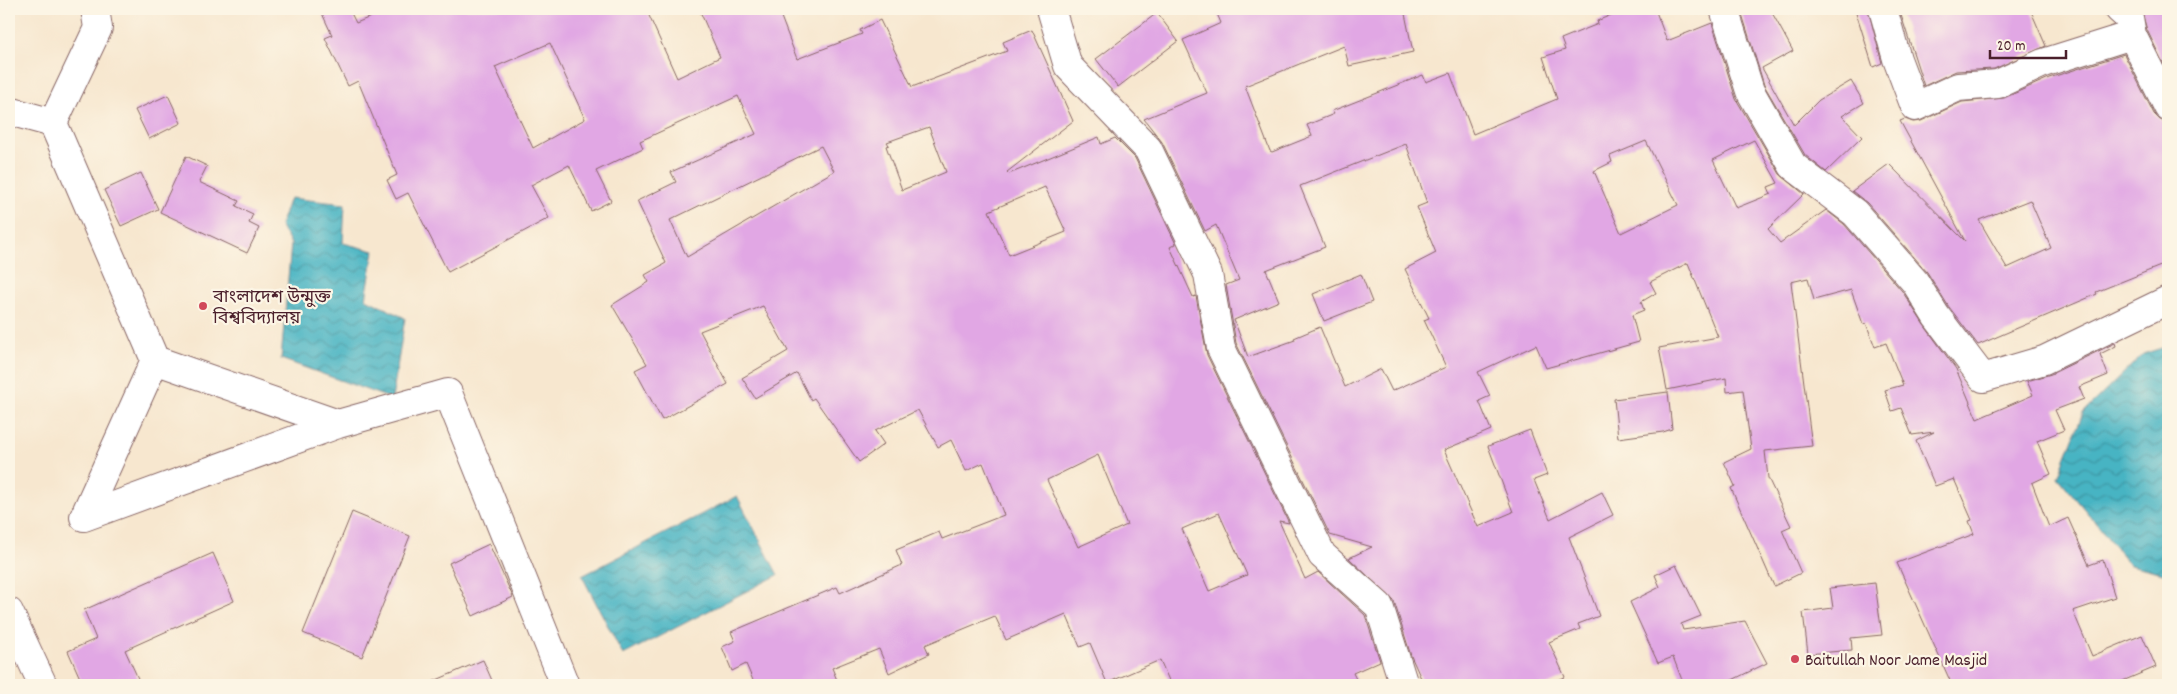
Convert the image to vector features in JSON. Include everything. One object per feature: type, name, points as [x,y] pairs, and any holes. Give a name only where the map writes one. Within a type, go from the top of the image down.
[{"type":"street","points":[[95,9],[98,28],[53,124],[155,360],[338,424]]},
{"type":"street","points":[[1051,9],[1068,66],[1148,149],[1208,274],[1221,348],[1322,555],[1379,606],[1404,685]]},
{"type":"street","points":[[1724,9],[1750,91],[1793,166],[1854,213],[1915,282],[1936,316],[1983,378],[2044,360],[2168,300]]},
{"type":"street","points":[[1883,9],[1897,59],[1915,107],[1958,87],[1998,84],[2043,63],[2132,36]]},
{"type":"street","points":[[2119,9],[2129,18],[2132,36],[2168,107]]},
{"type":"street","points":[[9,111],[53,124]]},
{"type":"street","points":[[155,360],[84,517],[338,424],[448,393],[565,685]]},
{"type":"street","points":[[9,612],[43,685]]},
{"type":"water","points":[[290,198],[345,204],[343,243],[374,251],[366,299],[405,318],[392,399],[281,359],[291,244],[280,226]]},
{"type":"water","points":[[2168,346],[2168,574],[2130,565],[2058,477],[2083,413],[2143,354]]},
{"type":"water","points":[[737,496],[778,575],[623,655],[582,576]]},
{"type":"building","points":[[320,9],[349,9],[356,23],[390,9],[646,9],[677,78],[720,57],[699,9],[778,9],[797,59],[862,34],[860,30],[880,20],[912,87],[1007,51],[1003,42],[1032,30],[1073,121],[1007,172],[1009,174],[1099,137],[1101,144],[1115,138],[1135,158],[1176,244],[1170,247],[1193,297],[1196,296],[1207,355],[1289,523],[1279,521],[1305,579],[1318,572],[1365,615],[1380,661],[1353,673],[1359,685],[1171,685],[1160,660],[1107,683],[1090,643],[1080,647],[1066,614],[1006,640],[995,616],[925,645],[929,654],[889,673],[879,649],[832,668],[839,685],[755,685],[746,664],[732,671],[722,647],[735,641],[731,632],[837,587],[840,593],[902,565],[896,550],[939,532],[942,539],[1004,515],[983,463],[966,471],[951,440],[938,447],[918,410],[875,431],[884,444],[859,462],[814,398],[811,400],[797,373],[755,398],[742,378],[788,351],[763,306],[700,331],[728,384],[662,420],[635,370],[647,364],[612,305],[649,282],[645,275],[666,263],[637,201],[676,182],[671,172],[756,134],[738,96],[640,141],[643,148],[596,171],[611,201],[591,211],[569,165],[531,185],[549,218],[448,272],[408,193],[396,199],[387,180],[397,175],[358,81],[348,86],[325,38],[332,35]],"holes":[[[550,43],[585,119],[533,148],[495,67]],[[929,127],[946,172],[902,190],[886,146],[889,145],[887,142]],[[821,146],[834,171],[687,257],[670,220]],[[1045,187],[1066,232],[1009,255],[989,211]],[[1098,455],[1127,525],[1078,547],[1047,480]],[[1219,513],[1247,575],[1209,591],[1182,529]]]},
{"type":"building","points":[[1215,9],[1404,9],[1413,52],[1349,66],[1344,46],[1245,86],[1272,152],[1312,136],[1307,125],[1334,114],[1332,111],[1423,75],[1426,82],[1450,73],[1473,134],[1557,99],[1543,57],[1565,50],[1561,39],[1598,24],[1597,21],[1625,9],[1655,9],[1667,41],[1712,23],[1736,99],[1780,174],[1804,194],[1768,229],[1780,243],[1826,210],[1844,224],[1902,291],[1956,369],[1977,419],[2033,395],[2027,381],[2051,374],[2115,343],[2116,346],[2100,354],[2108,375],[2079,387],[2084,399],[2055,410],[2064,430],[2037,441],[2051,474],[2032,483],[2049,527],[2068,518],[2089,565],[2103,560],[2115,597],[2073,611],[2092,656],[2142,635],[2156,667],[2113,685],[1952,685],[1897,563],[1974,534],[1969,521],[1972,520],[1954,479],[1935,486],[1916,441],[1934,432],[1912,435],[1901,408],[1892,411],[1885,390],[1903,385],[1886,343],[1875,347],[1866,323],[1863,324],[1851,290],[1814,300],[1808,278],[1791,282],[1812,446],[1765,451],[1768,478],[1791,526],[1782,530],[1801,573],[1774,586],[1731,488],[1735,486],[1724,462],[1751,449],[1743,390],[1727,392],[1726,378],[1667,390],[1659,348],[1718,337],[1688,263],[1650,282],[1656,293],[1641,302],[1644,310],[1632,315],[1639,342],[1546,368],[1536,345],[1478,372],[1490,396],[1479,401],[1491,430],[1444,450],[1478,527],[1513,512],[1488,446],[1530,430],[1547,475],[1534,480],[1550,519],[1602,492],[1613,515],[1569,537],[1599,616],[1578,624],[1580,629],[1549,642],[1565,677],[1547,685],[1424,685],[1411,656],[1394,601],[1349,558],[1372,547],[1330,535],[1236,343],[1226,285],[1239,280],[1216,225],[1205,231],[1162,142],[1144,119],[1207,93],[1183,40],[1221,23]],"holes":[[[1754,140],[1778,183],[1768,187],[1771,194],[1736,208],[1713,160]],[[1646,141],[1678,205],[1621,233],[1594,171],[1612,162],[1610,156]],[[1406,144],[1427,203],[1417,207],[1436,253],[1405,269],[1429,318],[1424,320],[1446,367],[1392,391],[1381,369],[1345,387],[1320,327],[1294,338],[1295,340],[1248,357],[1234,320],[1279,301],[1266,270],[1325,247],[1300,186]]]},
{"type":"building","points":[[1746,9],[1770,9],[1793,51],[1762,68],[1794,125],[1819,100],[1851,81],[1864,103],[1842,116],[1862,137],[1826,172],[1805,155],[1764,85],[1741,11]]},
{"type":"building","points":[[1855,9],[1868,9],[1882,63],[1873,67]]},
{"type":"building","points":[[1899,9],[2030,9],[2046,46],[1994,69],[1956,71],[1924,86]]},
{"type":"building","points":[[2141,9],[2168,9],[2168,73],[2147,30]]},
{"type":"building","points":[[1157,13],[1178,41],[1118,87],[1096,59]]},
{"type":"building","points":[[2124,54],[2154,114],[2160,120],[2168,122],[2168,263],[2096,292],[2097,294],[1978,345],[1949,307],[1927,272],[1867,203],[1852,191],[1889,164],[1965,241],[1900,121],[1905,119],[1913,122],[1921,121],[1962,102],[2004,98],[2049,78]],"holes":[[[2030,200],[2051,248],[2007,268],[1979,220]]]},
{"type":"building","points":[[168,95],[181,123],[149,139],[135,110]]},
{"type":"building","points":[[186,156],[207,166],[199,182],[239,201],[236,206],[253,214],[249,223],[259,228],[247,253],[160,212]]},
{"type":"building","points":[[141,173],[158,209],[121,226],[104,190]]},
{"type":"building","points":[[1361,274],[1372,302],[1324,321],[1313,294]]},
{"type":"building","points":[[1668,392],[1672,429],[1618,438],[1614,399]]},
{"type":"building","points":[[352,512],[410,536],[362,657],[303,633]]},
{"type":"building","points":[[489,544],[513,597],[473,616],[449,563]]},
{"type":"building","points":[[213,553],[234,601],[125,650],[141,685],[83,685],[68,651],[96,639],[84,610]]},
{"type":"building","points":[[1676,565],[1701,616],[1681,624],[1683,630],[1745,621],[1767,663],[1722,685],[1684,685],[1673,657],[1658,663],[1630,602],[1660,587],[1655,575]]},
{"type":"building","points":[[1875,583],[1882,635],[1851,638],[1852,650],[1808,654],[1803,612],[1833,608],[1830,588]]},
{"type":"building","points":[[483,660],[494,685],[425,685]]},
{"type":"place","name":"বাংলাদেশ উন্মুক্ত বিশ্ববিদ্যালয়","points":[[203,306]]},
{"type":"place","name":"Baitullah Noor Jame Masjid","points":[[1795,659]]}]
